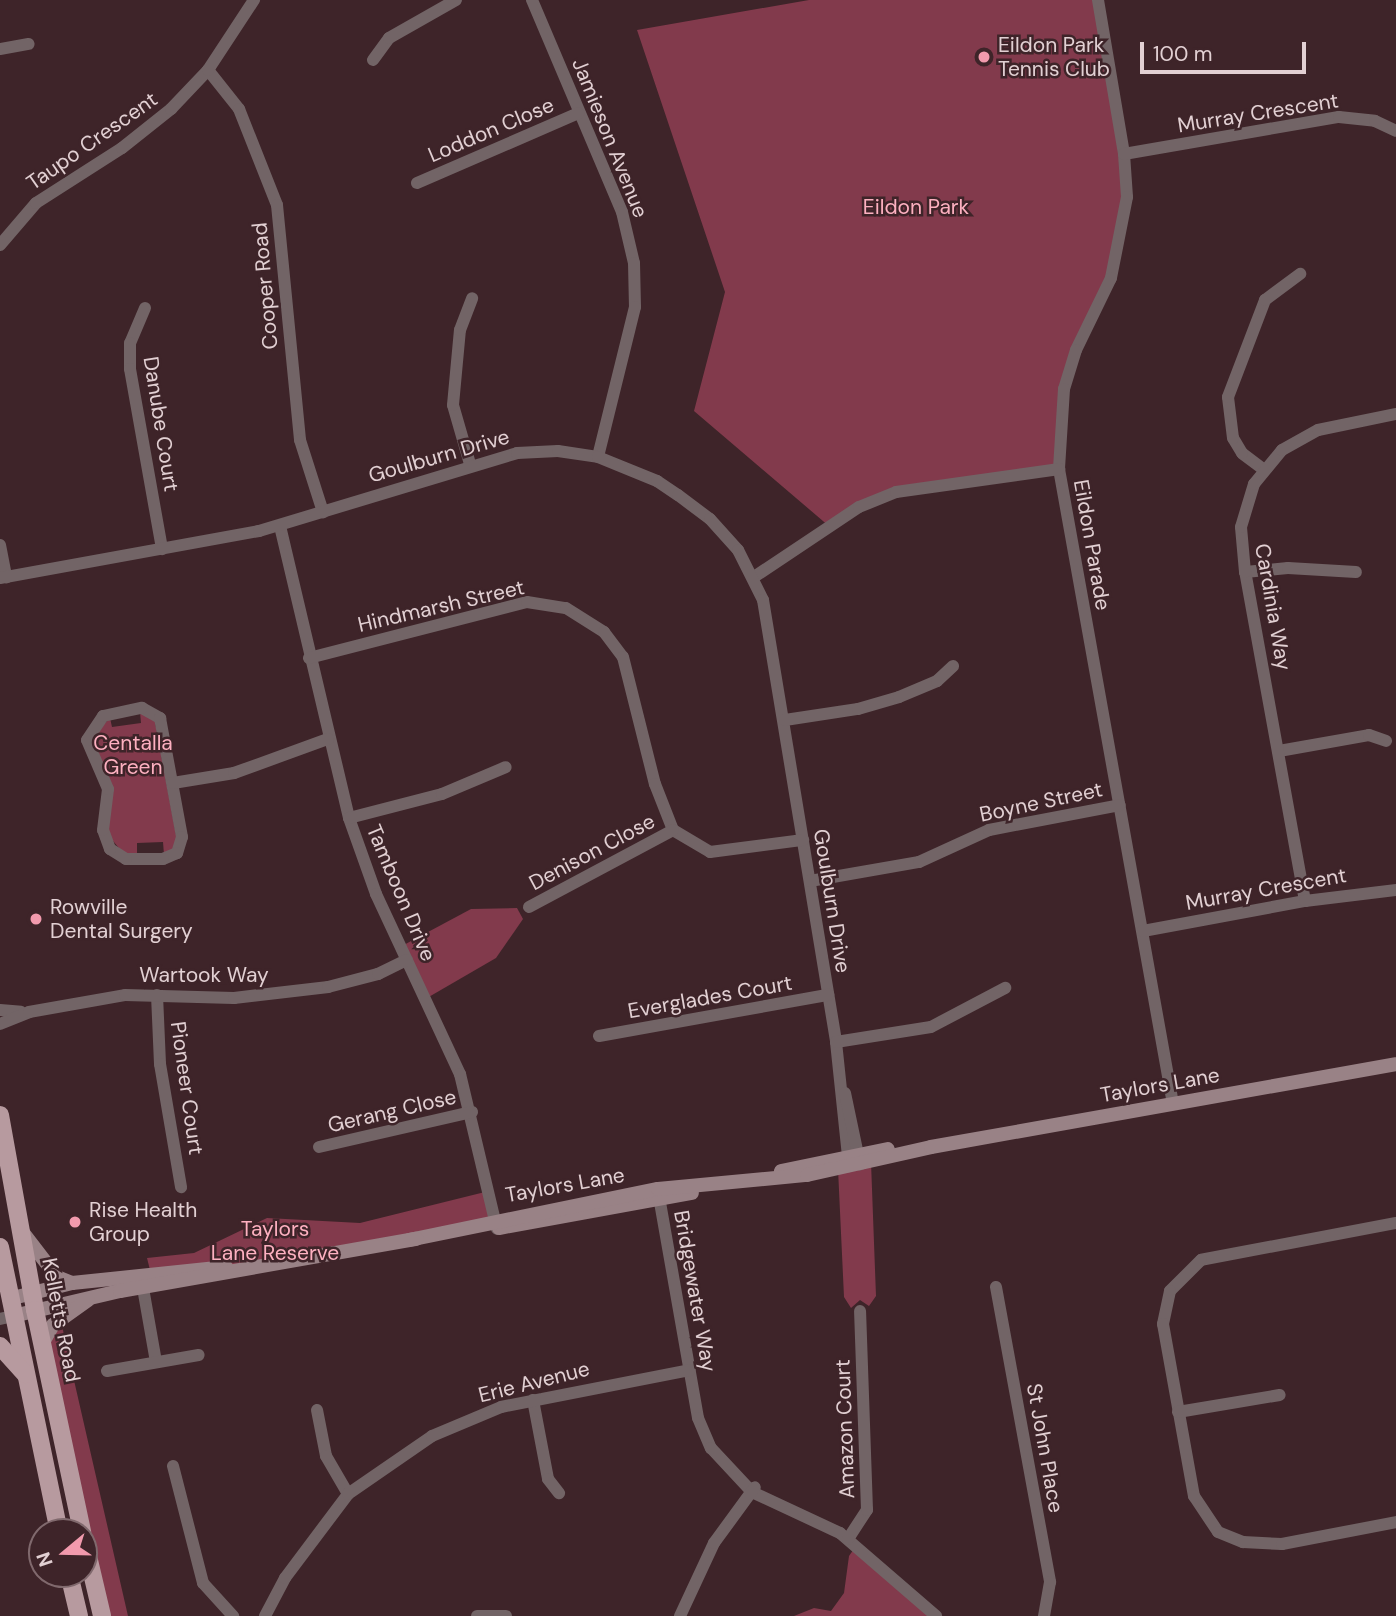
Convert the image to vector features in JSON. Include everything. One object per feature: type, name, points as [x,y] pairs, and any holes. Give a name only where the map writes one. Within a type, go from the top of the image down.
[{"type":"main road","name":"Taylors Lane","points":[[5,1309],[33,1301],[72,1283],[142,1282],[283,1262],[1396,1064]]},
{"type":"main road","name":"Kelletts Road","points":[[0,1115],[33,1301],[79,1518]]},
{"type":"main road","points":[[21,1230],[57,1277],[72,1283]]},
{"type":"main road","points":[[0,1247],[5,1309],[25,1374],[56,1518]]},
{"type":"main road","name":"Taylors Lane","points":[[33,1301],[92,1297],[142,1282]]},
{"type":"main road","points":[[42,1344],[53,1325],[92,1297]]},
{"type":"main road","points":[[0,1346],[25,1374]]},
{"type":"main road","points":[[72,1588],[79,1616]]},
{"type":"main road","points":[[95,1588],[102,1616]]},
{"type":"street","name":"Taupo Crescent","points":[[2,237],[50,192],[154,124],[208,70],[254,0]]},
{"type":"street","points":[[373,60],[389,38],[456,0]]},
{"type":"street","name":"Jamieson Avenue","points":[[532,0],[622,212],[635,284],[632,322],[598,457]]},
{"type":"street","name":"Eildon Parade","points":[[1098,0],[1124,154],[1127,197],[1119,251],[1063,389],[1059,469],[1173,1104]]},
{"type":"street","points":[[0,50],[29,44]]},
{"type":"street","name":"Cooper Road","points":[[208,70],[239,109],[277,205],[300,440],[323,512]]},
{"type":"street","name":"Loddon Close","points":[[417,183],[579,113]]},
{"type":"street","name":"Murray Crescent","points":[[1124,154],[1339,117],[1375,121],[1396,131]]},
{"type":"street","points":[[1263,469],[1242,453],[1233,438],[1228,397],[1265,300],[1300,275]]},
{"type":"street","points":[[470,464],[453,405],[460,330],[472,298]]},
{"type":"street","name":"Danube Court","points":[[145,308],[131,343],[130,369],[162,549]]},
{"type":"street","name":"Cardinia Way","points":[[1304,901],[1245,572],[1241,527],[1248,498],[1263,469],[1282,450],[1318,430],[1396,414]]},
{"type":"street","name":"Goulburn Drive","points":[[3,578],[279,526],[470,464],[537,451],[598,457],[657,481],[697,509],[722,531],[754,576],[769,625],[854,1160]]},
{"type":"street","points":[[754,576],[859,507],[896,492],[1059,469]]},
{"type":"street","name":"Tamboon Drive","points":[[279,526],[349,818],[376,894],[446,1037],[472,1112],[496,1224]]},
{"type":"street","points":[[0,545],[3,578]]},
{"type":"street","points":[[1245,572],[1288,568],[1356,572]]},
{"type":"street","name":"Hindmarsh Street","points":[[309,658],[527,602],[580,613],[604,632],[622,657],[655,784],[673,830]]},
{"type":"street","points":[[785,720],[858,709],[899,697],[937,681],[954,666]]},
{"type":"street","points":[[142,708],[155,713],[162,725],[173,783],[182,837],[177,853],[163,859],[117,856],[104,836],[109,795],[106,779],[89,752],[91,728],[111,714],[142,708]]},
{"type":"street","points":[[1279,751],[1369,734],[1386,741]]},
{"type":"street","points":[[173,783],[234,773],[328,739]]},
{"type":"street","points":[[349,818],[442,794],[506,767]]},
{"type":"street","name":"Boyne Street","points":[[810,881],[901,867],[989,831],[1120,805]]},
{"type":"street","points":[[673,830],[710,852],[803,840]]},
{"type":"street","name":"Denison Close","points":[[529,907],[673,830]]},
{"type":"street","name":"Murray Crescent","points":[[1143,930],[1304,901],[1396,890]]},
{"type":"street","name":"Wartook Way","points":[[0,1024],[29,1012],[125,995],[279,995],[354,982],[407,960]]},
{"type":"street","points":[[836,1042],[931,1027],[1004,988]]},
{"type":"street","name":"Pioneer Court","points":[[157,995],[160,1064],[181,1187]]},
{"type":"street","name":"Everglades Court","points":[[599,1036],[828,995]]},
{"type":"street","points":[[0,1010],[29,1012]]},
{"type":"street","name":"Gerang Close","points":[[319,1147],[472,1112]]},
{"type":"street","name":"Bridgewater Way","points":[[659,1195],[694,1399],[711,1448],[754,1489],[850,1536],[936,1616]]},
{"type":"street","points":[[1396,1223],[1215,1255],[1189,1269],[1170,1291],[1163,1324],[1194,1496],[1205,1517],[1226,1537],[1252,1544],[1282,1544],[1396,1522]]},
{"type":"street","points":[[142,1282],[156,1362]]},
{"type":"street","name":"St John Place","points":[[996,1287],[1050,1582],[1044,1616]]},
{"type":"street","name":"Amazon Court","points":[[850,1536],[867,1510],[860,1311]]},
{"type":"street","points":[[107,1371],[199,1355]]},
{"type":"street","name":"Erie Avenue","points":[[265,1616],[285,1578],[348,1494],[432,1436],[489,1411],[689,1370]]},
{"type":"street","points":[[1178,1412],[1280,1395]]},
{"type":"street","points":[[533,1400],[548,1479],[559,1493]]},
{"type":"street","points":[[317,1409],[326,1456],[348,1494]]},
{"type":"street","points":[[173,1466],[203,1583],[233,1616]]},
{"type":"street","points":[[680,1616],[714,1543],[754,1489]]},
{"type":"street","points":[[477,1616],[506,1616]]},
{"type":"green space","name":"Eildon Park","points":[[809,0],[1098,0],[1124,154],[1119,251],[1069,369],[1059,469],[896,492],[830,527],[694,411],[725,292],[637,30]]},
{"type":"green space","name":"Centalla Green","points":[[140,712],[154,717],[178,845],[164,855],[163,842],[137,843],[137,856],[124,854],[108,835],[112,787],[92,737],[110,718],[112,727],[141,723]]},
{"type":"green space","points":[[517,908],[523,919],[496,958],[427,998],[400,947],[471,909]]},
{"type":"green space","points":[[871,1162],[876,1296],[869,1306],[860,1300],[851,1308],[844,1297],[838,1169]]},
{"type":"green space","name":"Taylors Lane Reserve","points":[[489,1191],[495,1220],[283,1262],[151,1274],[147,1258],[194,1253],[267,1218],[360,1223]]},
{"type":"green space","points":[[61,1319],[128,1616],[102,1616],[96,1588],[98,1518],[83,1518],[46,1334]]},
{"type":"green space","points":[[856,1546],[936,1616],[794,1616],[814,1608],[831,1611],[844,1593],[849,1556]]},
{"type":"place","name":"Eildon Park Tennis Club","points":[[984,57]]},
{"type":"place","name":"Rowville Dental Surgery","points":[[36,919]]},
{"type":"place","name":"Rise Health Group","points":[[75,1222]]}]
